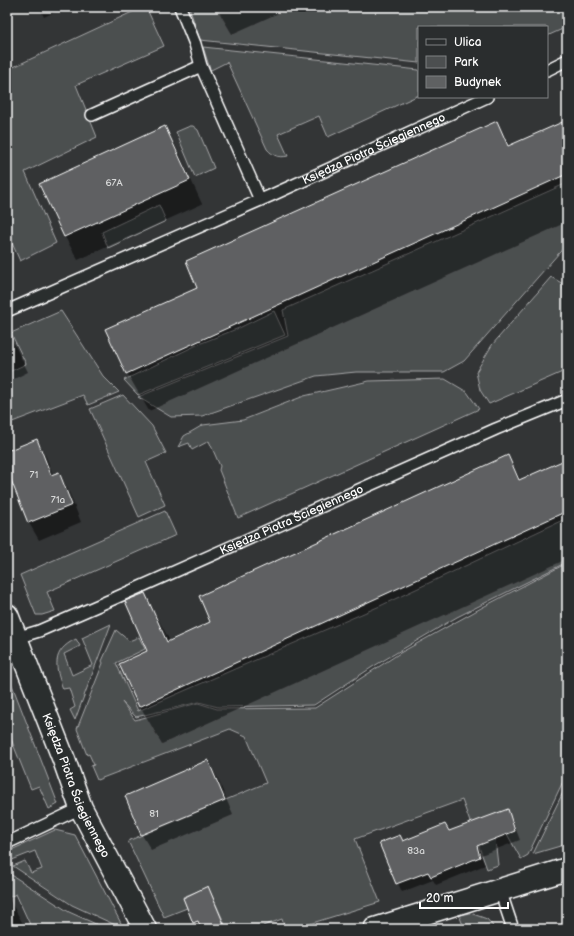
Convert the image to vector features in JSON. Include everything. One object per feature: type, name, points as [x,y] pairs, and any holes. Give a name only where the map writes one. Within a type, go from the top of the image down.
[{"type":"street","name":"Księdza Piotra Ściegiennego","points":[[7,615],[64,760],[81,808],[145,929]]},
{"type":"street","points":[[374,929],[567,869]]},
{"type":"lane","points":[[180,7],[201,66],[260,200]]},
{"type":"lane","points":[[548,70],[567,60]]},
{"type":"lane","points":[[92,115],[201,66]]},
{"type":"lane","name":"Księdza Piotra Ściegiennego","points":[[7,311],[260,200],[485,98]]},
{"type":"lane","name":"Księdza Piotra Ściegiennego","points":[[16,638],[39,631],[113,600],[496,429],[567,400]]},
{"type":"lane","points":[[7,843],[81,808]]},
{"type":"lane","points":[[500,890],[513,929]]},
{"type":"green space","points":[[143,7],[146,7],[164,46],[76,85],[97,137],[25,172],[56,243],[20,261],[7,232],[7,70]]},
{"type":"green space","points":[[189,7],[567,7],[567,27],[548,36],[548,26],[418,26],[418,63],[200,40]]},
{"type":"green space","points":[[203,47],[418,70],[418,95],[328,137],[319,116],[278,134],[288,156],[279,157],[267,149],[227,62],[209,71],[210,69]]},
{"type":"green space","points":[[193,126],[198,130],[214,168],[195,177],[176,132]]},
{"type":"green space","points":[[567,183],[567,244],[464,361],[444,372],[356,372],[316,376],[202,416],[171,417],[138,397],[288,336],[283,310]]},
{"type":"green space","points":[[159,205],[166,221],[108,248],[102,232]]},
{"type":"green space","points":[[551,277],[565,285],[563,288],[567,297],[567,370],[489,404],[480,390],[476,372],[492,345]]},
{"type":"green space","points":[[61,311],[103,376],[119,392],[88,405],[83,395],[7,424],[7,373],[26,364],[11,333]]},
{"type":"green space","points":[[274,311],[285,335],[138,395],[124,380],[199,344],[239,328]]},
{"type":"green space","points":[[445,379],[467,392],[479,409],[238,518],[219,470],[220,466],[209,441],[192,450],[189,443],[178,447],[184,436],[203,425],[243,420],[304,396],[369,381]]},
{"type":"green space","points":[[123,395],[152,426],[166,453],[146,462],[165,505],[139,517],[90,409]]},
{"type":"green space","points":[[165,511],[176,535],[47,592],[55,611],[42,615],[36,615],[20,575]]},
{"type":"green space","points":[[567,518],[567,562],[457,617],[374,666],[314,705],[218,707],[199,702],[136,717],[122,702],[135,720],[198,703],[217,709],[315,708],[400,653],[567,563],[567,773],[528,855],[521,859],[507,834],[515,831],[508,810],[495,839],[498,865],[487,869],[462,800],[355,839],[380,902],[293,929],[285,929],[282,919],[263,926],[263,929],[227,929],[208,887],[183,897],[187,908],[164,917],[128,841],[266,783],[246,736],[230,729],[97,780],[91,766],[94,765],[89,754],[87,755],[77,729],[103,663],[102,661],[116,630],[129,641],[139,637],[145,649],[116,663],[138,711],[380,606]]},
{"type":"green space","points":[[111,624],[75,720],[70,710],[75,707],[69,688],[63,689],[58,674],[57,660],[59,654],[62,649],[76,639],[80,646],[64,654],[72,675],[93,665],[82,638]]},
{"type":"green space","points":[[7,672],[58,804],[49,809],[39,786],[31,789],[7,729]]},
{"type":"green space","points":[[567,784],[567,844],[533,854]]},
{"type":"green space","points":[[55,830],[75,835],[124,929],[72,905],[13,866],[25,861],[31,873],[42,869],[35,851],[7,862],[7,852]]},
{"type":"green space","points":[[7,872],[69,912],[107,929],[32,929],[16,894],[7,898]]},
{"type":"green space","points":[[470,913],[487,919],[493,926],[484,929],[452,929],[463,925],[459,915]]},
{"type":"building","points":[[567,120],[567,174],[126,374],[105,329],[197,288],[186,261],[497,121],[508,146]]},
{"type":"building","points":[[165,126],[190,180],[64,237],[39,184]]},
{"type":"building","points":[[37,439],[51,475],[59,472],[72,505],[28,523],[7,470],[7,451]]},
{"type":"building","points":[[508,455],[519,480],[567,459],[567,511],[139,707],[119,664],[147,651],[125,601],[145,593],[167,642],[210,622],[199,596]]},
{"type":"building","points":[[208,760],[225,800],[141,835],[125,796]]},
{"type":"building","points":[[508,809],[515,831],[477,846],[480,857],[431,877],[428,872],[396,884],[379,843],[400,835],[403,841],[445,824],[449,831]]},
{"type":"building","points":[[208,886],[226,929],[201,929],[198,921],[193,923],[183,898]]}]
